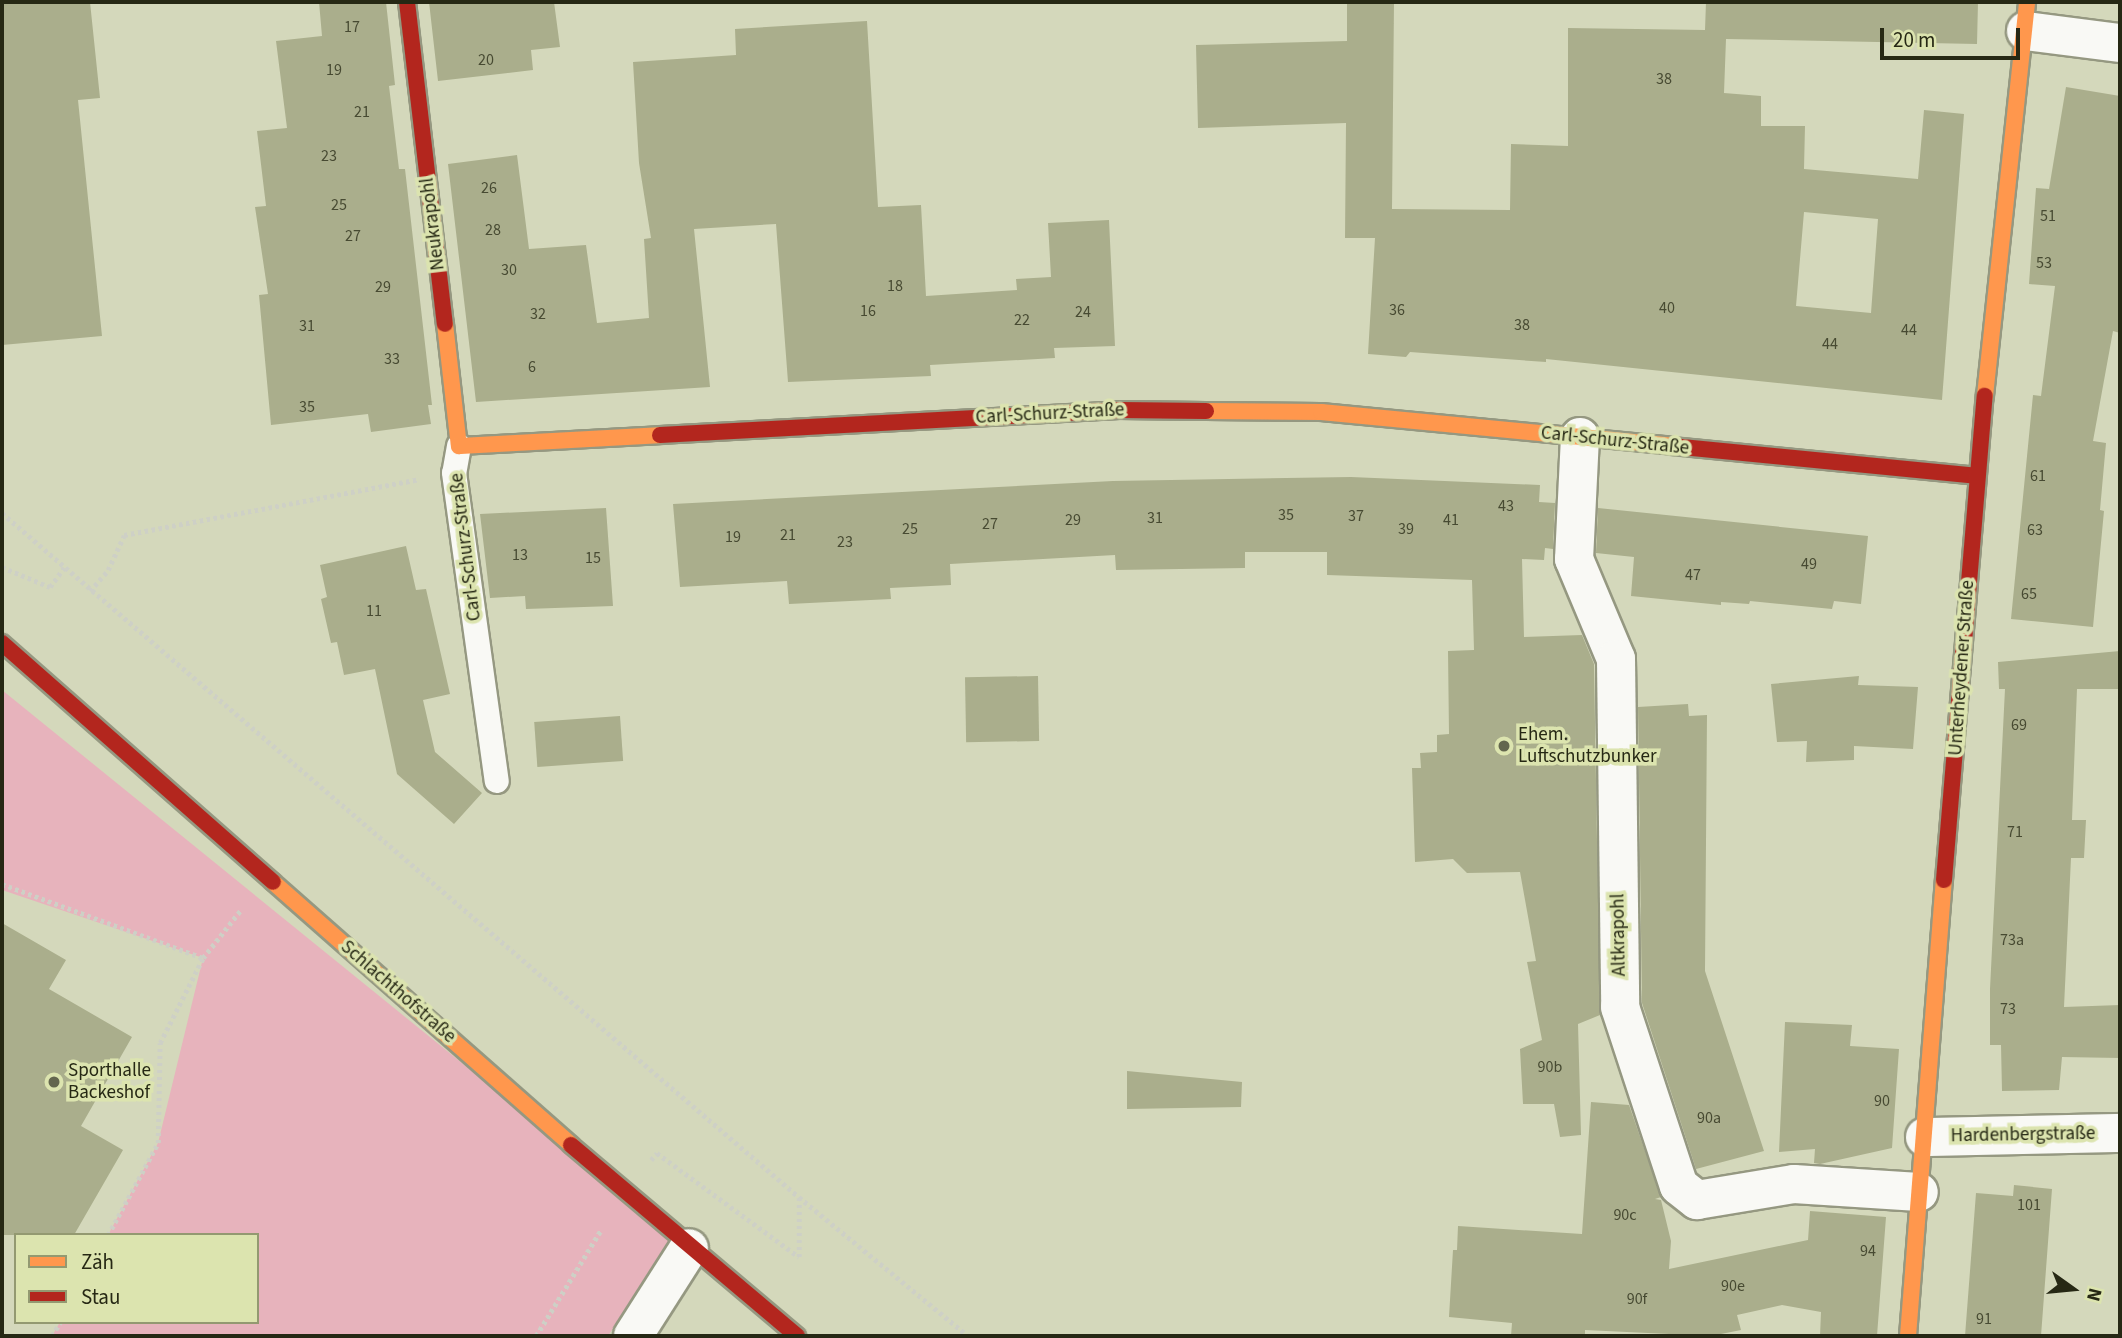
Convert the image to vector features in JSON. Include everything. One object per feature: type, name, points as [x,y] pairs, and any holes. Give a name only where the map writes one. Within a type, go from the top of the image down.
[{"type":"street","name":"Neukrapohl","points":[[407,2],[459,446]]},
{"type":"street","points":[[2026,17],[2120,43]]},
{"type":"street","name":"Unterheydener Straße","points":[[1908,1336],[1976,476],[2026,17]]},
{"type":"street","name":"Carl-Schurz-Straße","points":[[459,446],[1119,410],[1321,412],[1976,476]]},
{"type":"street","name":"Altkrapohl","points":[[1580,437],[1574,559],[1616,659],[1620,1007],[1679,1186],[1697,1200],[1794,1184],[1919,1192]]},
{"type":"street","name":"Schlachthofstraße","points":[[2,643],[624,1192],[797,1336]]},
{"type":"street","name":"Hardenbergstraße","points":[[1925,1137],[2120,1133]]},
{"type":"street","points":[[633,1336],[689,1248]]},
{"type":"lane","name":"Carl-Schurz-Straße","points":[[459,446],[454,473],[496,781]]},
{"type":"path","points":[[90,591],[108,570],[124,535],[454,473]]},
{"type":"path","points":[[2,513],[799,1197],[968,1336]]},
{"type":"path","points":[[2,567],[50,587],[64,568]]},
{"type":"path","points":[[109,1233],[158,1143],[160,1043],[203,958],[268,877]]},
{"type":"path","points":[[2,884],[203,958]]},
{"type":"path","points":[[536,1336],[624,1192],[657,1153],[799,1256],[799,1197]]},
{"type":"shaded area","points":[[2,690],[674,1235],[608,1336],[52,1336],[59,1324],[259,1324],[259,1233],[109,1233],[158,1143],[203,958],[2,890]]},
{"type":"building","points":[[2,2],[90,2],[100,98],[78,100],[102,336],[2,345]]},
{"type":"building","points":[[319,2],[386,2],[395,85],[389,86],[399,169],[405,169],[432,405],[428,405],[431,424],[371,432],[368,414],[271,425],[259,295],[268,294],[255,207],[266,206],[257,131],[287,128],[276,41],[322,36]]},
{"type":"building","points":[[429,2],[554,2],[560,47],[531,50],[533,70],[438,81]]},
{"type":"building","points":[[1347,2],[1394,2],[1392,209],[1510,210],[1511,144],[1568,146],[1568,28],[1705,30],[1706,2],[1978,2],[1977,44],[1726,39],[1724,93],[1761,96],[1761,126],[1805,126],[1804,169],[1918,179],[1924,110],[1964,114],[1942,400],[1546,359],[1546,362],[1410,352],[1406,357],[1368,354],[1375,238],[1345,238],[1346,123],[1198,128],[1196,45],[1347,41]],"holes":[[[1804,212],[1878,219],[1871,313],[1796,306]]]},
{"type":"building","points":[[867,21],[878,207],[921,205],[926,296],[1017,290],[1016,279],[1051,277],[1048,223],[1109,220],[1115,346],[1054,348],[1055,358],[930,365],[931,376],[788,382],[776,224],[694,229],[710,387],[476,402],[448,164],[517,155],[529,249],[586,245],[597,323],[649,318],[644,239],[651,238],[639,163],[633,62],[736,55],[735,29]]},
{"type":"building","points":[[2066,87],[2120,96],[2120,333],[2113,331],[2093,441],[2106,443],[2100,510],[2104,511],[2093,627],[2011,619],[2033,395],[2041,396],[2055,286],[2029,284],[2036,188],[2049,189]]},
{"type":"building","points":[[1351,477],[1540,485],[1539,502],[1555,503],[1553,549],[1545,548],[1544,560],[1522,559],[1524,637],[1582,635],[1594,664],[1600,1015],[1578,1024],[1581,1135],[1560,1137],[1554,1104],[1523,1104],[1520,1049],[1542,1040],[1527,962],[1536,961],[1520,872],[1467,873],[1453,859],[1415,862],[1412,768],[1421,768],[1420,753],[1437,752],[1437,735],[1449,734],[1448,651],[1474,650],[1472,580],[1327,575],[1327,552],[1245,552],[1245,568],[1116,570],[1115,555],[950,564],[951,585],[890,588],[891,599],[789,604],[787,581],[680,587],[673,504],[1113,481]]},
{"type":"building","points":[[606,508],[613,606],[526,609],[525,596],[490,598],[480,514]]},
{"type":"building","points":[[1598,508],[1868,536],[1861,604],[1834,601],[1832,609],[1750,601],[1749,604],[1721,602],[1721,605],[1631,596],[1634,557],[1596,553]]},
{"type":"building","points":[[406,546],[416,590],[426,589],[450,694],[423,700],[435,752],[482,793],[454,824],[397,774],[375,669],[344,675],[337,642],[331,643],[321,599],[327,597],[320,565]]},
{"type":"building","points":[[2120,651],[2120,689],[2077,689],[2072,820],[2086,820],[2084,858],[2071,858],[2064,1007],[2120,1005],[2120,1058],[2062,1057],[2059,1090],[2002,1091],[2001,1045],[1990,1045],[1990,989],[2005,689],[1999,689],[1998,662]]},
{"type":"building","points":[[1038,676],[1039,741],[966,742],[965,677]]},
{"type":"building","points":[[1859,676],[1858,685],[1918,687],[1913,749],[1854,746],[1854,760],[1806,762],[1807,741],[1777,742],[1771,684]]},
{"type":"building","points":[[1688,704],[1689,716],[1707,715],[1705,971],[1764,1151],[1696,1169],[1642,1003],[1638,707]]},
{"type":"building","points":[[620,716],[623,761],[537,767],[534,722]]},
{"type":"building","name":"Sporthalle Backeshof","points":[[2,923],[66,960],[49,989],[132,1037],[81,1126],[123,1150],[75,1233],[2,1235]]},
{"type":"building","points":[[1785,1022],[1852,1025],[1850,1046],[1899,1049],[1892,1148],[1820,1164],[1814,1163],[1815,1149],[1779,1152]]},
{"type":"building","points":[[1127,1071],[1242,1082],[1241,1107],[1127,1109]]},
{"type":"building","points":[[1591,1102],[1629,1105],[1661,1197],[1655,1199],[1661,1200],[1671,1241],[1669,1269],[1808,1240],[1810,1211],[1886,1217],[1877,1336],[1820,1336],[1821,1312],[1782,1305],[1737,1315],[1741,1330],[1711,1336],[1585,1330],[1585,1336],[1511,1336],[1512,1323],[1449,1317],[1453,1250],[1457,1250],[1458,1226],[1582,1234]]},
{"type":"building","points":[[2014,1185],[2052,1189],[2041,1336],[1965,1336],[1976,1193],[2013,1196]]},
{"type":"traffic: slow","points":[[1985,396],[2027,2]]},
{"type":"traffic: slow","points":[[445,324],[459,446],[660,435]]},
{"type":"traffic: slow","points":[[1206,411],[1321,412],[1672,446]]},
{"type":"traffic: slow","points":[[1908,1336],[1944,880]]},
{"type":"traffic: slow","points":[[273,882],[571,1145]]},
{"type":"traffic: jam","points":[[407,2],[445,324]]},
{"type":"traffic: jam","points":[[1944,880],[1985,396]]},
{"type":"traffic: jam","points":[[660,435],[1119,410],[1206,411]]},
{"type":"traffic: jam","points":[[1672,446],[1976,476]]},
{"type":"traffic: jam","points":[[2,643],[273,882]]},
{"type":"traffic: jam","points":[[571,1145],[797,1336]]},
{"type":"place","name":"Ehem. Luftschutzbunker","points":[[1504,746]]},
{"type":"place","name":"Sporthalle Backeshof","points":[[54,1082]]}]
